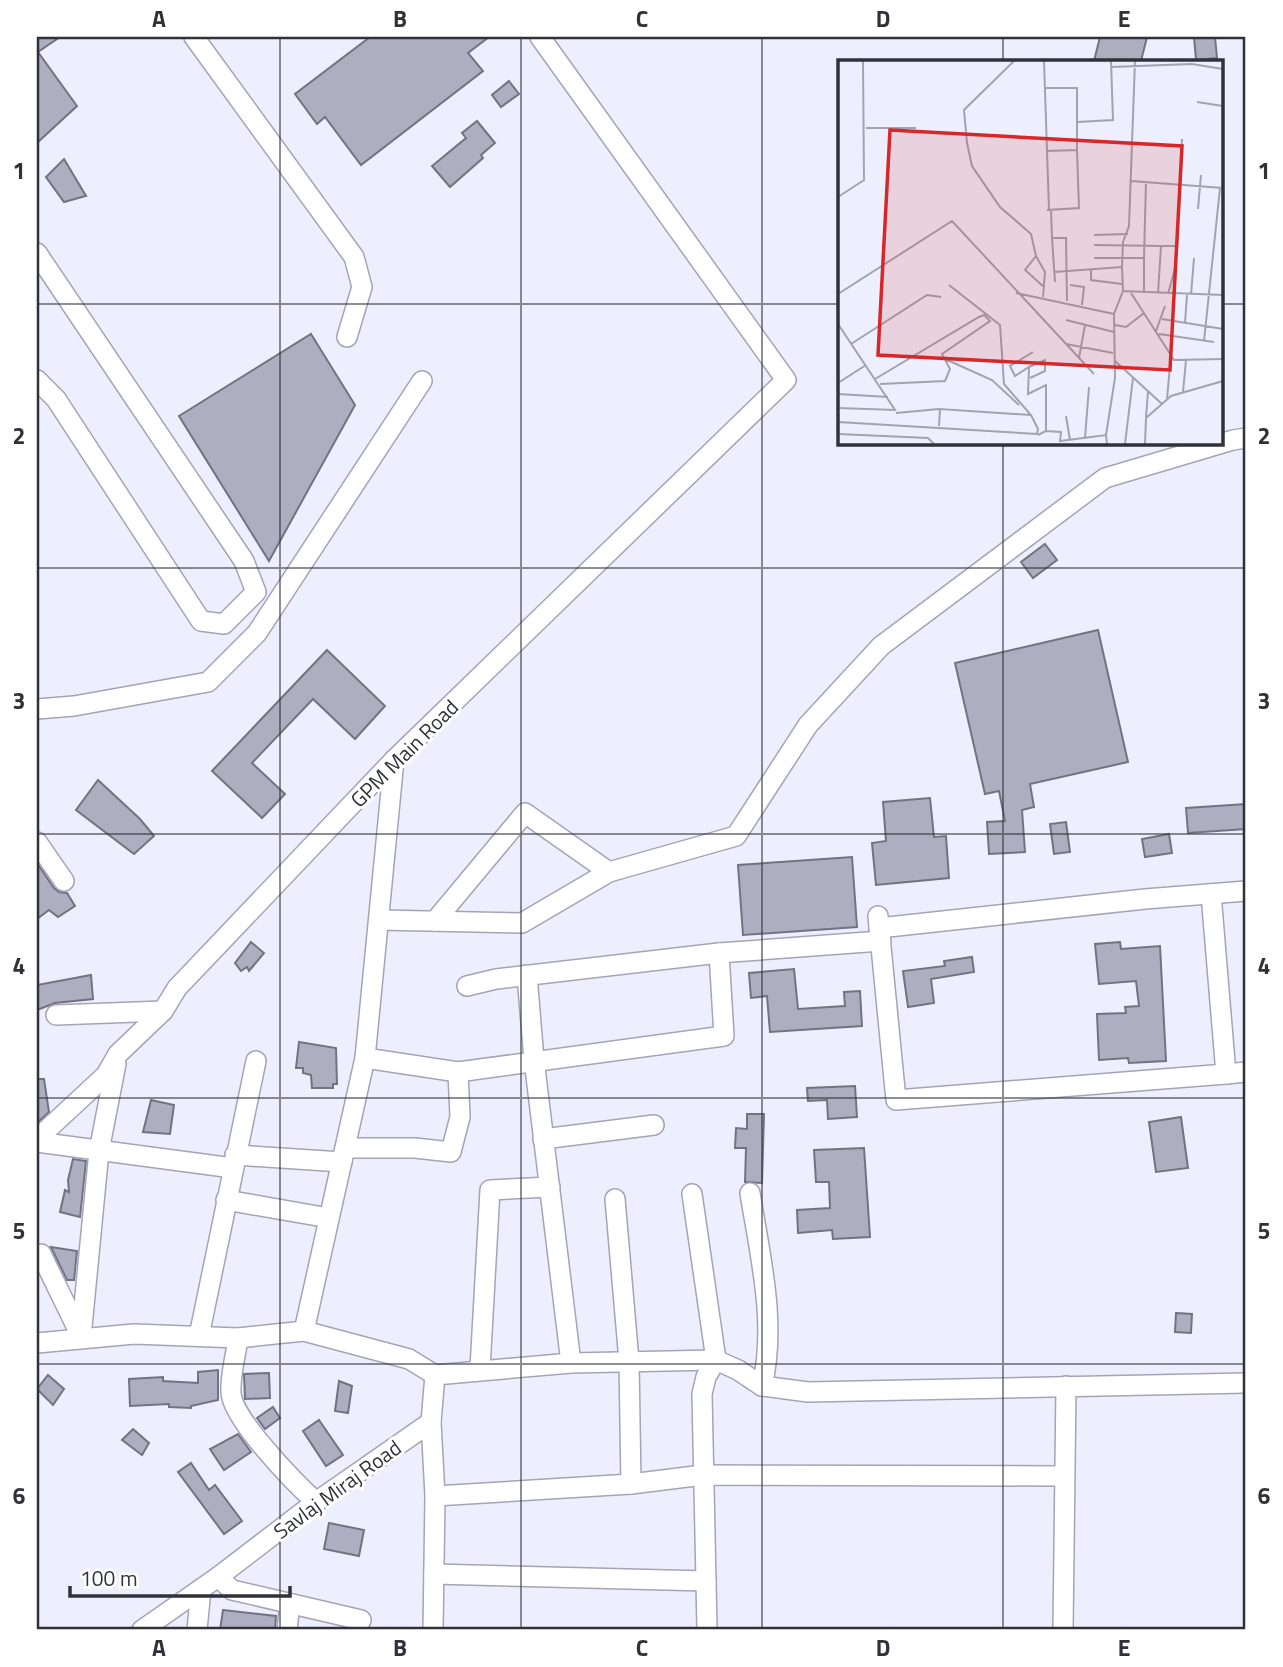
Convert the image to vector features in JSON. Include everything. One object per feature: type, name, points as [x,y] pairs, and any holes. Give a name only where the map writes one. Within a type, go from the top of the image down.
[{"type":"street","points":[[194,37],[354,257],[362,287],[347,337]]},
{"type":"street","name":"GPM Main Road","points":[[37,1141],[106,1074],[118,1054],[163,1010],[177,988],[394,760],[786,380],[540,37]]},
{"type":"street","points":[[37,253],[244,561],[256,592],[224,624],[201,621],[57,400],[37,380]]},
{"type":"street","points":[[37,709],[74,706],[208,682],[257,633],[422,381]]},
{"type":"street","points":[[1224,443],[1246,438]]},
{"type":"street","points":[[379,920],[522,923],[608,872],[736,836],[808,725],[881,646],[1105,478],[1220,444]]},
{"type":"street","points":[[304,1331],[365,1058],[394,760]]},
{"type":"street","points":[[435,921],[525,813],[608,872]]},
{"type":"street","points":[[37,842],[64,881]]},
{"type":"street","points":[[467,986],[496,979],[719,953],[879,928],[1144,899],[1246,891]]},
{"type":"street","points":[[1210,894],[1226,1074]]},
{"type":"street","points":[[879,928],[896,1100],[1246,1073]]},
{"type":"street","points":[[365,1058],[458,1072],[724,1036],[719,953]]},
{"type":"street","points":[[527,975],[534,1060],[571,1363]]},
{"type":"street","points":[[56,1016],[163,1010]]},
{"type":"street","points":[[81,1337],[99,1151],[118,1054]]},
{"type":"street","points":[[199,1336],[256,1061]]},
{"type":"street","points":[[37,1141],[99,1151],[234,1162],[415,1148],[451,1152],[460,1117],[458,1072]]},
{"type":"street","points":[[543,1139],[654,1125]]},
{"type":"street","points":[[480,1369],[490,1190],[550,1187]]},
{"type":"street","points":[[750,1193],[762,1266],[769,1334],[768,1361],[762,1387]]},
{"type":"street","points":[[692,1195],[716,1360],[706,1377],[702,1394],[707,1630]]},
{"type":"street","points":[[615,1199],[629,1361],[631,1484]]},
{"type":"street","points":[[226,1200],[329,1218]]},
{"type":"street","points":[[41,1254],[81,1337]]},
{"type":"street","points":[[38,1345],[81,1337],[134,1334],[239,1338],[304,1331],[409,1359],[435,1375],[571,1363],[716,1360],[738,1370],[762,1387],[808,1392],[1246,1383]]},
{"type":"street","points":[[239,1338],[230,1393],[234,1406],[258,1441],[316,1502]]},
{"type":"street","points":[[433,1630],[435,1496],[431,1422],[435,1375]]},
{"type":"street","points":[[1063,1630],[1066,1386]]},
{"type":"street","name":"Savlaj Miraj Road","points":[[142,1630],[218,1577],[316,1502],[431,1422]]},
{"type":"street","points":[[435,1496],[631,1484],[703,1475],[1063,1476]]},
{"type":"street","points":[[434,1574],[706,1581]]},
{"type":"street","points":[[218,1577],[232,1590],[361,1620]]},
{"type":"street","points":[[197,1630],[201,1589]]},
{"type":"street","points":[[287,1630],[290,1604]]},
{"type":"building","points":[[37,37],[60,37],[38,52],[77,106],[37,143]]},
{"type":"building","points":[[370,37],[489,37],[468,53],[483,71],[361,165],[325,117],[317,124],[295,94]]},
{"type":"building","points":[[1100,37],[1147,37],[1141,60],[1094,60]]},
{"type":"building","points":[[1194,37],[1215,37],[1217,58],[1196,60]]},
{"type":"building","points":[[509,81],[519,94],[501,107],[492,95]]},
{"type":"building","points":[[477,121],[495,143],[481,155],[483,158],[450,187],[432,166],[466,138],[462,133]]},
{"type":"building","points":[[64,159],[86,196],[64,202],[46,177]]},
{"type":"building","points":[[311,334],[355,405],[269,561],[179,416]]},
{"type":"building","points":[[1045,544],[1057,560],[1033,578],[1021,562]]},
{"type":"building","points":[[1098,630],[1128,762],[1030,784],[1034,807],[1022,810],[1025,852],[989,854],[987,822],[1005,821],[999,791],[985,794],[955,663]]},
{"type":"building","points":[[327,650],[385,706],[355,739],[313,699],[252,763],[285,794],[262,818],[212,771]]},
{"type":"building","points":[[98,780],[140,819],[154,836],[134,854],[76,810]]},
{"type":"building","points":[[930,798],[934,837],[946,836],[949,878],[876,885],[872,843],[886,841],[883,802]]},
{"type":"building","points":[[1246,804],[1246,829],[1188,833],[1186,808]]},
{"type":"building","points":[[1066,822],[1070,852],[1054,854],[1050,824]]},
{"type":"building","points":[[1169,834],[1172,853],[1145,857],[1142,839]]},
{"type":"building","points":[[852,857],[857,927],[743,935],[738,865]]},
{"type":"building","points":[[37,863],[54,888],[67,893],[75,906],[58,917],[49,910],[37,919]]},
{"type":"building","points":[[251,942],[264,953],[249,971],[247,967],[241,971],[235,963]]},
{"type":"building","points":[[1120,942],[1121,949],[1160,946],[1166,1061],[1129,1063],[1128,1058],[1099,1060],[1097,1014],[1126,1013],[1125,1007],[1139,1006],[1136,981],[1099,984],[1095,944]]},
{"type":"building","points":[[972,957],[974,972],[931,979],[934,1003],[908,1007],[903,971],[945,966],[944,961]]},
{"type":"building","points":[[794,969],[798,1009],[845,1006],[844,992],[860,991],[862,1026],[770,1032],[767,996],[751,998],[749,973]]},
{"type":"building","points":[[91,975],[93,999],[55,1003],[37,1010],[37,985]]},
{"type":"building","points":[[299,1042],[336,1048],[337,1084],[333,1084],[333,1088],[312,1088],[311,1075],[303,1073],[303,1068],[296,1068]]},
{"type":"building","points":[[37,1079],[44,1079],[49,1112],[37,1123]]},
{"type":"building","points":[[855,1086],[857,1117],[828,1119],[827,1100],[808,1101],[807,1088]]},
{"type":"building","points":[[151,1100],[174,1105],[170,1134],[143,1132]]},
{"type":"building","points":[[747,1114],[764,1114],[762,1183],[745,1182],[746,1148],[735,1148],[736,1128],[747,1129]]},
{"type":"building","points":[[1181,1117],[1188,1168],[1156,1172],[1149,1122]]},
{"type":"building","points":[[864,1148],[870,1237],[833,1239],[832,1230],[798,1233],[797,1210],[830,1208],[829,1182],[816,1182],[814,1150]]},
{"type":"building","points":[[73,1159],[86,1161],[80,1217],[60,1212],[65,1190],[69,1192],[68,1180]]},
{"type":"building","points":[[51,1247],[77,1251],[74,1280],[67,1280]]},
{"type":"building","points":[[1176,1313],[1192,1314],[1191,1333],[1175,1332]]},
{"type":"building","points":[[218,1370],[218,1400],[191,1408],[169,1407],[169,1404],[130,1406],[129,1379],[163,1377],[163,1381],[198,1383],[198,1372]]},
{"type":"building","points":[[269,1373],[270,1398],[245,1399],[244,1374]]},
{"type":"building","points":[[48,1375],[64,1389],[53,1405],[37,1389]]},
{"type":"building","points":[[339,1381],[352,1386],[348,1413],[335,1411]]},
{"type":"building","points":[[273,1407],[280,1418],[265,1429],[257,1418]]},
{"type":"building","points":[[319,1420],[343,1455],[326,1466],[303,1431]]},
{"type":"building","points":[[133,1429],[149,1443],[142,1455],[122,1440]]},
{"type":"building","points":[[238,1434],[251,1452],[224,1470],[210,1449]]},
{"type":"building","points":[[191,1463],[209,1490],[215,1485],[242,1521],[224,1534],[178,1472]]},
{"type":"building","points":[[329,1523],[364,1530],[359,1556],[324,1549]]},
{"type":"building","points":[[223,1610],[276,1616],[275,1630],[220,1630]]}]
